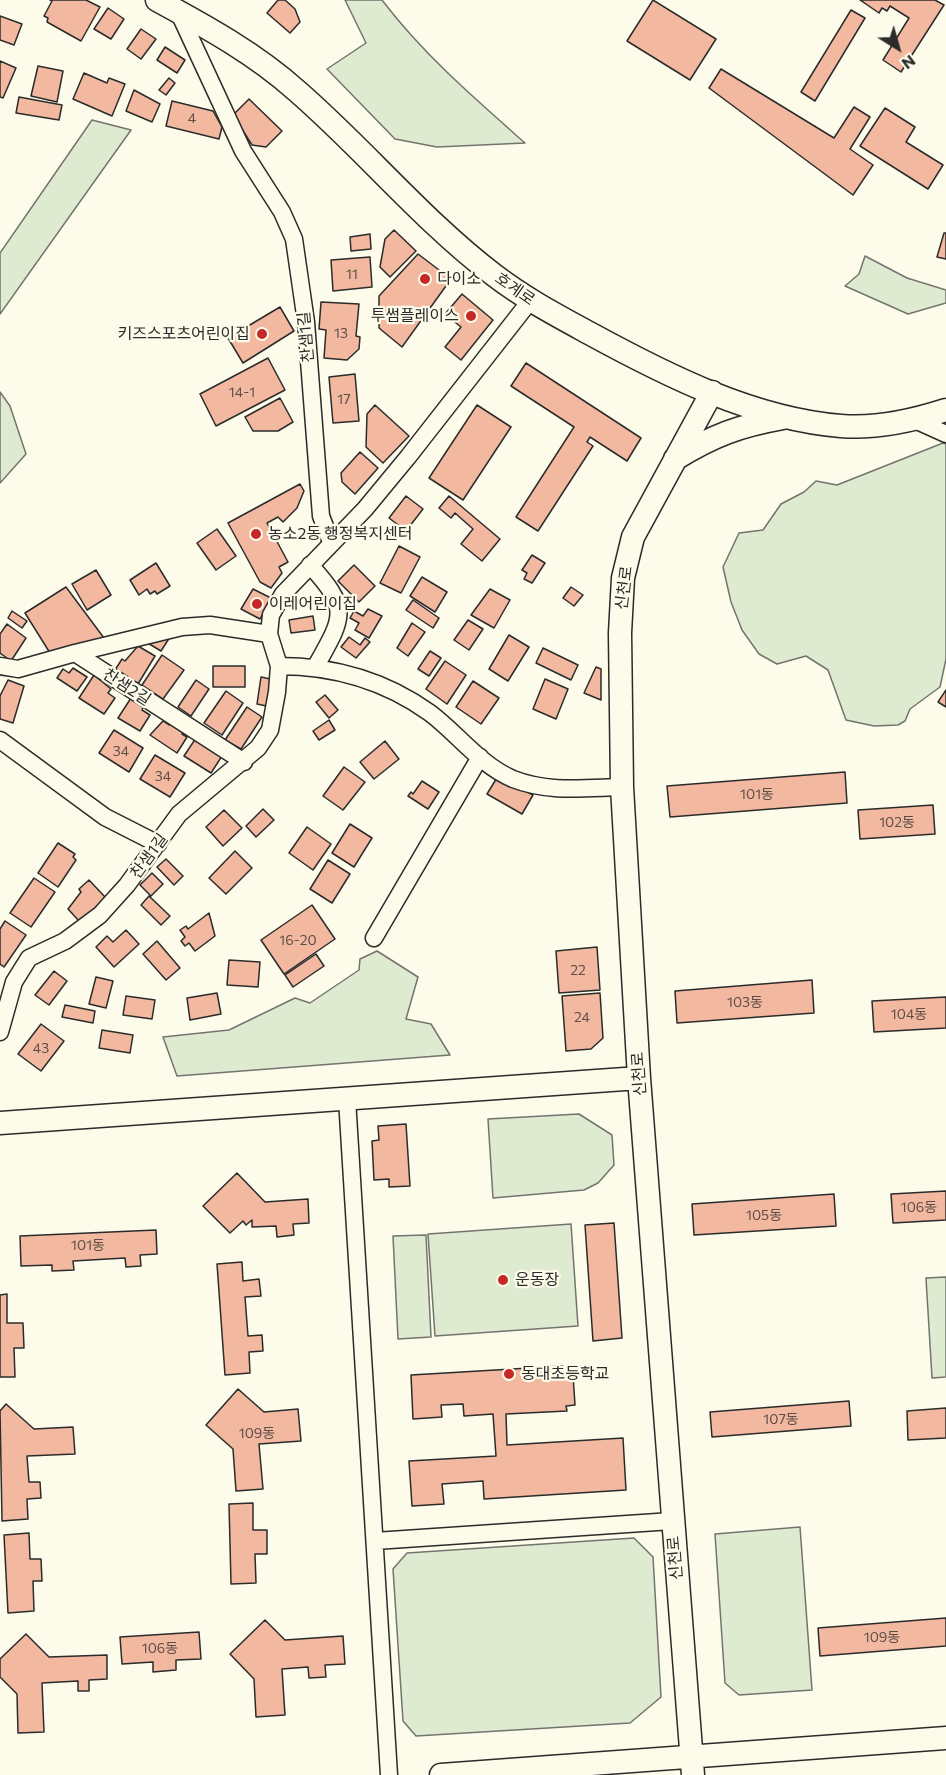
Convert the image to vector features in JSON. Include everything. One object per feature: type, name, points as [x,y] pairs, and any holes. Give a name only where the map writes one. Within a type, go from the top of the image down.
[{"type":"street","name":"호계로","points":[[157,0],[237,46],[296,89],[449,237],[530,301],[620,350],[712,392],[786,418],[841,426],[877,426],[915,420],[946,411]]},
{"type":"street","name":"찬샘1길","points":[[178,11],[243,151],[282,213],[294,239],[306,322],[321,516],[332,542]]},
{"type":"street","points":[[0,666],[18,669],[182,627],[210,625],[269,634],[271,615],[284,594],[408,457],[530,301]]},
{"type":"street","name":"신천로","points":[[692,1765],[639,1078],[622,787],[620,633],[623,578],[633,537],[712,392]]},
{"type":"street","points":[[674,459],[699,444],[739,426],[786,418]]},
{"type":"street","points":[[915,420],[946,434]]},
{"type":"street","points":[[310,565],[333,590],[339,606],[336,630],[316,666]]},
{"type":"street","name":"찬샘1길","points":[[0,1032],[14,982],[29,958],[65,941],[91,923],[127,885],[187,807],[244,762],[270,730],[279,666],[269,634]]},
{"type":"street","name":"찬샘2길","points":[[75,653],[244,762]]},
{"type":"street","points":[[279,666],[316,666],[354,675],[391,690],[430,713],[480,758],[512,778],[551,790],[622,787]]},
{"type":"street","points":[[0,740],[18,756],[105,817],[158,844]]},
{"type":"street","points":[[374,938],[480,758]]},
{"type":"street","points":[[0,1123],[639,1078]]},
{"type":"street","points":[[347,1099],[389,1775]]},
{"type":"street","points":[[375,1542],[672,1521]]},
{"type":"street","points":[[441,1775],[692,1765],[946,1738]]},
{"type":"green space","points":[[345,0],[382,0],[432,57],[525,143],[437,147],[395,139],[327,69],[366,43]]},
{"type":"green space","points":[[92,120],[131,130],[0,314],[0,253]]},
{"type":"green space","points":[[865,256],[907,278],[946,290],[946,303],[908,314],[845,286],[859,274]]},
{"type":"green space","points":[[0,392],[10,406],[26,454],[0,483]]},
{"type":"green space","points":[[943,443],[946,444],[946,659],[940,687],[910,709],[905,721],[898,725],[874,726],[846,720],[828,670],[806,656],[777,664],[759,654],[742,630],[731,602],[723,567],[739,533],[763,530],[781,504],[804,492],[816,481],[837,485]]},
{"type":"green space","points":[[377,951],[418,977],[406,1019],[431,1024],[450,1055],[177,1076],[163,1037],[229,1030],[295,998],[310,1003],[359,970],[360,959]]},
{"type":"green space","points":[[579,1114],[612,1135],[614,1165],[598,1183],[584,1190],[493,1198],[488,1119]]},
{"type":"green space","name":"운동장","points":[[571,1224],[578,1326],[435,1336],[428,1234]]},
{"type":"green space","points":[[426,1235],[431,1337],[398,1339],[393,1236]]},
{"type":"green space","points":[[946,1277],[946,1377],[932,1378],[926,1278]]},
{"type":"green space","points":[[800,1527],[812,1690],[739,1695],[725,1683],[715,1534]]},
{"type":"green space","points":[[634,1538],[653,1557],[661,1697],[630,1723],[416,1736],[403,1721],[393,1569],[407,1553]]},
{"type":"building","points":[[50,0],[86,0],[100,7],[81,41],[47,22],[48,18],[44,16],[52,1]]},
{"type":"building","points":[[278,0],[285,0],[295,9],[300,22],[290,33],[267,13]]},
{"type":"building","points":[[653,0],[716,39],[690,80],[627,41]]},
{"type":"building","points":[[860,0],[935,0],[944,5],[901,72],[883,60],[909,18],[890,6],[887,11],[882,8],[879,13]]},
{"type":"building","points":[[108,8],[124,19],[111,39],[94,29]]},
{"type":"building","points":[[851,10],[865,18],[815,101],[801,92]]},
{"type":"building","points":[[0,16],[22,24],[14,45],[0,40]]},
{"type":"building","points":[[141,29],[156,39],[141,59],[127,49]]},
{"type":"building","points":[[165,47],[185,60],[177,73],[157,60]]},
{"type":"building","points":[[0,61],[16,68],[3,98],[0,97]]},
{"type":"building","points":[[38,66],[63,71],[57,102],[31,96]]},
{"type":"building","points":[[721,69],[834,138],[854,107],[870,117],[850,149],[873,165],[853,195],[709,88]]},
{"type":"building","points":[[84,73],[107,83],[109,78],[125,84],[112,116],[73,99]]},
{"type":"building","points":[[169,78],[175,83],[166,95],[159,90]]},
{"type":"building","points":[[134,90],[160,104],[152,122],[126,111]]},
{"type":"building","points":[[19,97],[62,105],[59,120],[16,113]]},
{"type":"building","points":[[249,99],[282,131],[266,147],[252,145],[233,115]]},
{"type":"building","points":[[172,101],[213,111],[222,127],[219,139],[166,126]]},
{"type":"building","points":[[885,108],[915,127],[906,142],[943,165],[928,189],[860,146]]},
{"type":"building","points":[[394,230],[416,251],[390,277],[380,267],[385,239]]},
{"type":"building","points":[[944,233],[946,233],[946,259],[937,257]]},
{"type":"building","points":[[370,234],[371,249],[351,251],[350,237]]},
{"type":"building","points":[[418,254],[451,279],[402,347],[379,328],[379,296]]},
{"type":"building","points":[[370,257],[372,287],[333,291],[331,260]]},
{"type":"building","points":[[462,294],[493,320],[461,360],[445,347],[461,327],[445,314]]},
{"type":"building","points":[[321,302],[359,304],[356,336],[360,337],[359,349],[347,360],[324,358],[326,330],[319,329]]},
{"type":"building","points":[[280,307],[294,331],[243,363],[228,338]]},
{"type":"building","points":[[268,358],[285,390],[216,426],[200,394]]},
{"type":"building","points":[[526,363],[641,438],[627,461],[590,437],[587,442],[593,446],[538,531],[516,517],[574,427],[511,386]]},
{"type":"building","points":[[355,374],[359,421],[333,423],[329,377]]},
{"type":"building","points":[[280,398],[293,422],[278,431],[253,431],[245,417]]},
{"type":"building","points":[[375,405],[409,436],[383,463],[366,447],[367,414]]},
{"type":"building","points":[[477,405],[511,427],[463,500],[429,478]]},
{"type":"building","points":[[360,452],[378,468],[355,494],[342,482],[341,473]]},
{"type":"building","points":[[300,484],[304,491],[297,508],[283,522],[278,517],[267,523],[288,562],[279,567],[282,573],[271,588],[260,582],[228,523]]},
{"type":"building","points":[[406,496],[423,509],[406,531],[389,518]]},
{"type":"building","points":[[449,496],[500,539],[482,561],[461,544],[473,529],[455,513],[451,518],[439,508]]},
{"type":"building","points":[[217,529],[236,556],[216,570],[197,543]]},
{"type":"building","points":[[399,546],[420,557],[401,593],[380,583]]},
{"type":"building","points":[[532,555],[545,563],[532,583],[524,579],[527,573],[522,570]]},
{"type":"building","points":[[156,563],[170,586],[157,594],[155,591],[150,594],[147,589],[139,595],[130,580]]},
{"type":"building","points":[[354,565],[375,586],[359,602],[338,581]]},
{"type":"building","points":[[96,570],[111,595],[87,610],[72,584]]},
{"type":"building","points":[[422,577],[447,592],[435,612],[410,596]]},
{"type":"building","points":[[66,587],[104,638],[50,653],[25,613]]},
{"type":"building","points":[[571,587],[583,595],[574,606],[563,598]]},
{"type":"building","points":[[253,589],[271,598],[260,619],[241,609]]},
{"type":"building","points":[[490,589],[510,600],[494,628],[471,615]]},
{"type":"building","points":[[413,600],[439,618],[433,628],[406,610]]},
{"type":"building","points":[[368,609],[382,616],[369,638],[355,630],[359,623],[350,618],[354,611],[363,616]]},
{"type":"building","points":[[12,611],[27,621],[22,628],[8,618]]},
{"type":"building","points":[[313,616],[315,630],[291,633],[289,620]]},
{"type":"building","points":[[468,620],[483,629],[469,650],[454,640]]},
{"type":"building","points":[[412,623],[425,632],[408,656],[397,648]]},
{"type":"building","points":[[7,624],[26,638],[11,661],[0,653],[0,634]]},
{"type":"building","points":[[509,635],[529,647],[508,681],[489,669]]},
{"type":"building","points":[[170,637],[161,651],[146,642]]},
{"type":"building","points":[[349,637],[360,645],[365,638],[370,642],[356,658],[341,647]]},
{"type":"building","points":[[138,646],[155,656],[138,684],[115,670],[122,659],[125,661]]},
{"type":"building","points":[[543,648],[578,665],[571,680],[536,663]]},
{"type":"building","points":[[430,651],[441,658],[429,676],[418,669]]},
{"type":"building","points":[[162,655],[184,670],[163,699],[142,685]]},
{"type":"building","points":[[445,661],[466,675],[447,704],[426,689]]},
{"type":"building","points":[[213,666],[245,666],[245,687],[213,687]]},
{"type":"building","points":[[596,667],[601,669],[601,700],[584,693]]},
{"type":"building","points":[[73,668],[87,677],[77,691],[57,678],[63,669],[69,673]]},
{"type":"building","points":[[94,675],[111,689],[108,693],[115,698],[104,714],[79,698]]},
{"type":"building","points":[[261,677],[275,680],[271,707],[257,704]]},
{"type":"building","points":[[545,679],[568,689],[556,719],[533,709]]},
{"type":"building","points":[[8,680],[24,686],[13,723],[0,719],[0,696]]},
{"type":"building","points":[[196,680],[209,689],[191,716],[178,707]]},
{"type":"building","points":[[473,681],[499,698],[481,724],[456,707]]},
{"type":"building","points":[[946,690],[946,707],[938,702]]},
{"type":"building","points":[[226,691],[243,703],[222,735],[204,723]]},
{"type":"building","points":[[325,695],[338,710],[329,718],[316,702]]},
{"type":"building","points":[[131,698],[144,706],[142,710],[150,715],[140,731],[118,718]]},
{"type":"building","points":[[247,707],[262,717],[241,749],[225,740]]},
{"type":"building","points":[[329,720],[335,730],[319,740],[313,731]]},
{"type":"building","points":[[163,721],[169,725],[171,722],[184,731],[182,734],[187,737],[177,753],[150,735]]},
{"type":"building","points":[[114,730],[143,748],[129,772],[99,753]]},
{"type":"building","points":[[196,738],[222,756],[211,773],[184,756]]},
{"type":"building","points":[[385,741],[399,759],[374,779],[360,762]]},
{"type":"building","points":[[155,755],[185,773],[170,797],[140,779]]},
{"type":"building","points":[[344,767],[365,782],[343,810],[323,796]]},
{"type":"building","points":[[845,772],[847,803],[670,817],[667,786]]},
{"type":"building","points":[[498,776],[533,795],[522,814],[487,794]]},
{"type":"building","points":[[422,781],[439,792],[428,809],[408,796],[411,792],[413,794]]},
{"type":"building","points":[[933,805],[935,834],[860,839],[858,810]]},
{"type":"building","points":[[263,809],[274,820],[256,837],[246,826]]},
{"type":"building","points":[[224,810],[242,828],[223,846],[206,827]]},
{"type":"building","points":[[350,824],[372,838],[354,867],[332,853]]},
{"type":"building","points":[[307,827],[331,844],[313,870],[289,853]]},
{"type":"building","points":[[58,843],[75,854],[73,857],[76,860],[58,887],[38,873]]},
{"type":"building","points":[[235,851],[252,868],[226,894],[209,878]]},
{"type":"building","points":[[166,859],[183,876],[174,885],[157,867]]},
{"type":"building","points":[[328,860],[350,874],[332,903],[310,889]]},
{"type":"building","points":[[152,873],[163,884],[151,896],[140,885]]},
{"type":"building","points":[[34,878],[55,892],[31,927],[10,913]]},
{"type":"building","points":[[89,880],[106,898],[80,922],[68,909],[81,892],[79,889]]},
{"type":"building","points":[[149,896],[170,916],[161,925],[141,905]]},
{"type":"building","points":[[312,905],[335,939],[284,974],[261,940]]},
{"type":"building","points":[[209,913],[215,936],[195,951],[189,943],[185,946],[181,941],[185,937],[180,930],[186,926],[188,929]]},
{"type":"building","points":[[5,921],[26,935],[4,967],[0,964],[0,929]]},
{"type":"building","points":[[126,930],[139,944],[114,967],[96,947],[107,936],[113,942]]},
{"type":"building","points":[[157,941],[180,968],[166,980],[143,954]]},
{"type":"building","points":[[597,947],[600,990],[559,993],[556,951]]},
{"type":"building","points":[[316,954],[324,966],[293,987],[285,975]]},
{"type":"building","points":[[229,960],[260,962],[258,987],[227,985]]},
{"type":"building","points":[[54,971],[67,981],[49,1005],[35,995]]},
{"type":"building","points":[[96,977],[113,981],[106,1008],[89,1004]]},
{"type":"building","points":[[812,980],[814,1013],[677,1023],[675,991]]},
{"type":"building","points":[[217,993],[221,1014],[190,1020],[187,998]]},
{"type":"building","points":[[600,993],[603,1038],[591,1049],[566,1051],[562,996]]},
{"type":"building","points":[[126,996],[155,1000],[152,1019],[123,1015]]},
{"type":"building","points":[[946,997],[946,1028],[874,1032],[872,1001]]},
{"type":"building","points":[[65,1005],[95,1011],[93,1023],[62,1017]]},
{"type":"building","points":[[41,1024],[64,1041],[41,1071],[18,1054]]},
{"type":"building","points":[[102,1030],[133,1035],[130,1053],[99,1048]]},
{"type":"building","points":[[406,1124],[410,1186],[389,1187],[389,1179],[374,1180],[372,1141],[379,1140],[378,1126]]},
{"type":"building","points":[[237,1173],[265,1202],[308,1199],[309,1223],[293,1224],[294,1235],[277,1237],[276,1226],[252,1227],[252,1220],[246,1225],[243,1221],[230,1233],[203,1206]]},
{"type":"building","points":[[946,1191],[946,1220],[893,1223],[891,1194]]},
{"type":"building","points":[[834,1194],[836,1226],[694,1235],[692,1204]]},
{"type":"building","points":[[614,1223],[622,1338],[593,1341],[585,1225]]},
{"type":"building","points":[[156,1230],[157,1254],[140,1255],[141,1266],[126,1267],[125,1258],[73,1261],[74,1270],[52,1271],[52,1265],[21,1266],[20,1236]]},
{"type":"building","points":[[242,1262],[243,1281],[259,1279],[261,1296],[245,1297],[248,1336],[262,1335],[263,1351],[249,1352],[250,1373],[225,1375],[217,1264]]},
{"type":"building","points":[[7,1294],[7,1323],[23,1323],[24,1348],[14,1348],[15,1377],[0,1377],[0,1295]]},
{"type":"building","points":[[563,1366],[563,1375],[573,1375],[575,1405],[566,1406],[567,1411],[506,1414],[507,1445],[623,1438],[626,1490],[484,1499],[483,1481],[442,1484],[444,1504],[412,1506],[409,1461],[496,1456],[493,1414],[464,1416],[463,1404],[441,1405],[442,1417],[413,1419],[411,1375]]},
{"type":"building","points":[[238,1389],[264,1412],[298,1409],[301,1441],[259,1444],[263,1489],[236,1491],[233,1449],[206,1425]]},
{"type":"building","points":[[849,1401],[851,1426],[712,1437],[710,1412]]},
{"type":"building","points":[[6,1404],[34,1429],[73,1427],[75,1454],[27,1456],[29,1482],[40,1482],[41,1498],[27,1499],[28,1519],[2,1521],[0,1411]]},
{"type":"building","points":[[946,1408],[946,1438],[908,1440],[907,1411]]},
{"type":"building","points":[[253,1503],[253,1530],[267,1530],[267,1554],[255,1554],[256,1583],[231,1584],[229,1504]]},
{"type":"building","points":[[29,1533],[30,1559],[41,1559],[42,1581],[33,1581],[34,1611],[8,1613],[4,1535]]},
{"type":"building","points":[[946,1618],[946,1646],[820,1656],[818,1628]]},
{"type":"building","points":[[265,1620],[285,1640],[343,1636],[345,1664],[325,1665],[326,1677],[309,1678],[308,1667],[282,1669],[285,1715],[256,1717],[254,1679],[230,1654]]},
{"type":"building","points":[[199,1632],[201,1659],[176,1660],[176,1670],[153,1672],[153,1662],[122,1664],[120,1637]]},
{"type":"building","points":[[26,1634],[49,1657],[107,1655],[107,1679],[89,1680],[89,1691],[78,1691],[78,1681],[42,1683],[44,1732],[18,1733],[17,1694],[0,1677],[0,1659]]},
{"type":"place","name":"다이소","points":[[425,279]]},
{"type":"place","name":"투썸플레이스","points":[[471,316]]},
{"type":"place","name":"키즈스포츠어린이집","points":[[262,334]]},
{"type":"place","name":"농소2동 행정복지센터","points":[[256,534]]},
{"type":"place","name":"이레어린이집","points":[[257,604]]},
{"type":"place","name":"운동장","points":[[503,1280]]},
{"type":"place","name":"동대초등학교","points":[[509,1374]]}]
